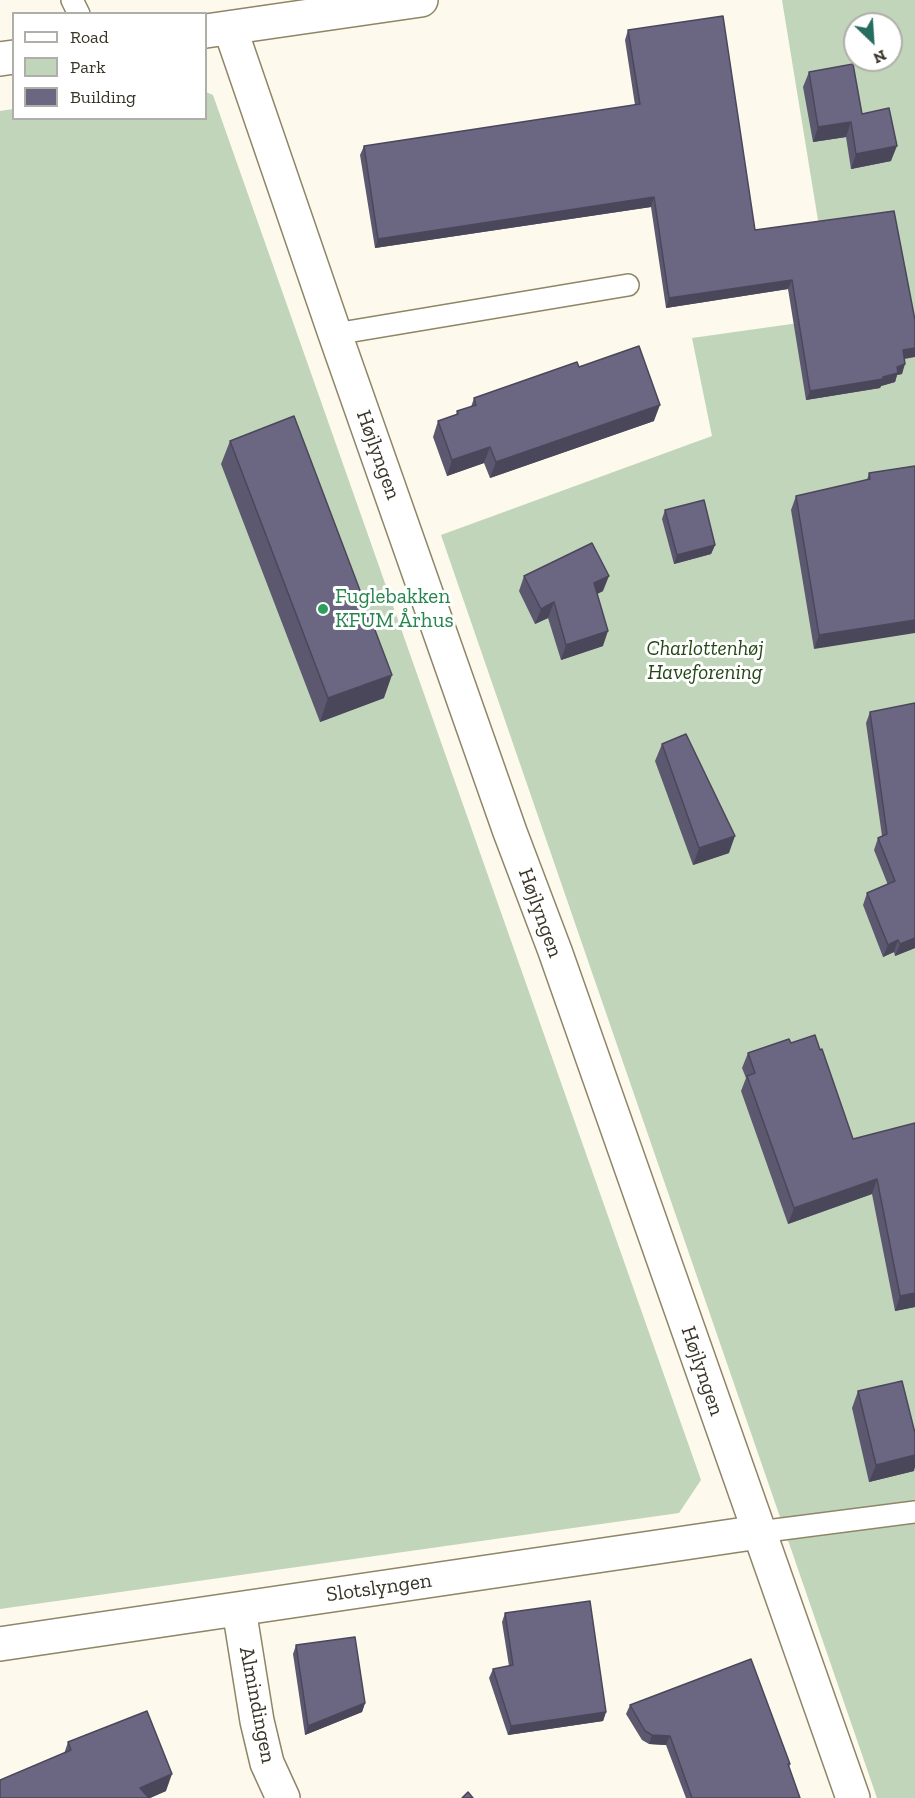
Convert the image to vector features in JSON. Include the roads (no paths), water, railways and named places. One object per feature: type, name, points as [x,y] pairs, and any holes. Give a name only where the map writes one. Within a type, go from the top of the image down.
[{"type":"street","points":[[218,29],[421,0]]},
{"type":"street","name":"Højlyngen","points":[[218,29],[335,334],[853,1798]]},
{"type":"street","name":"Slotslyngen","points":[[0,1644],[759,1532]]},
{"type":"street","name":"Almindingen","points":[[239,1609],[257,1721],[267,1763],[283,1798]]},
{"type":"lane","points":[[335,334],[628,285]]},
{"type":"lane","points":[[759,1532],[915,1512]]},
{"type":"place","name":"Fuglebakken KFUM Århus","points":[[323,609]]},
{"type":"park label","name":"Charlottenhøj Haveforening","points":[[705,661]]}]
